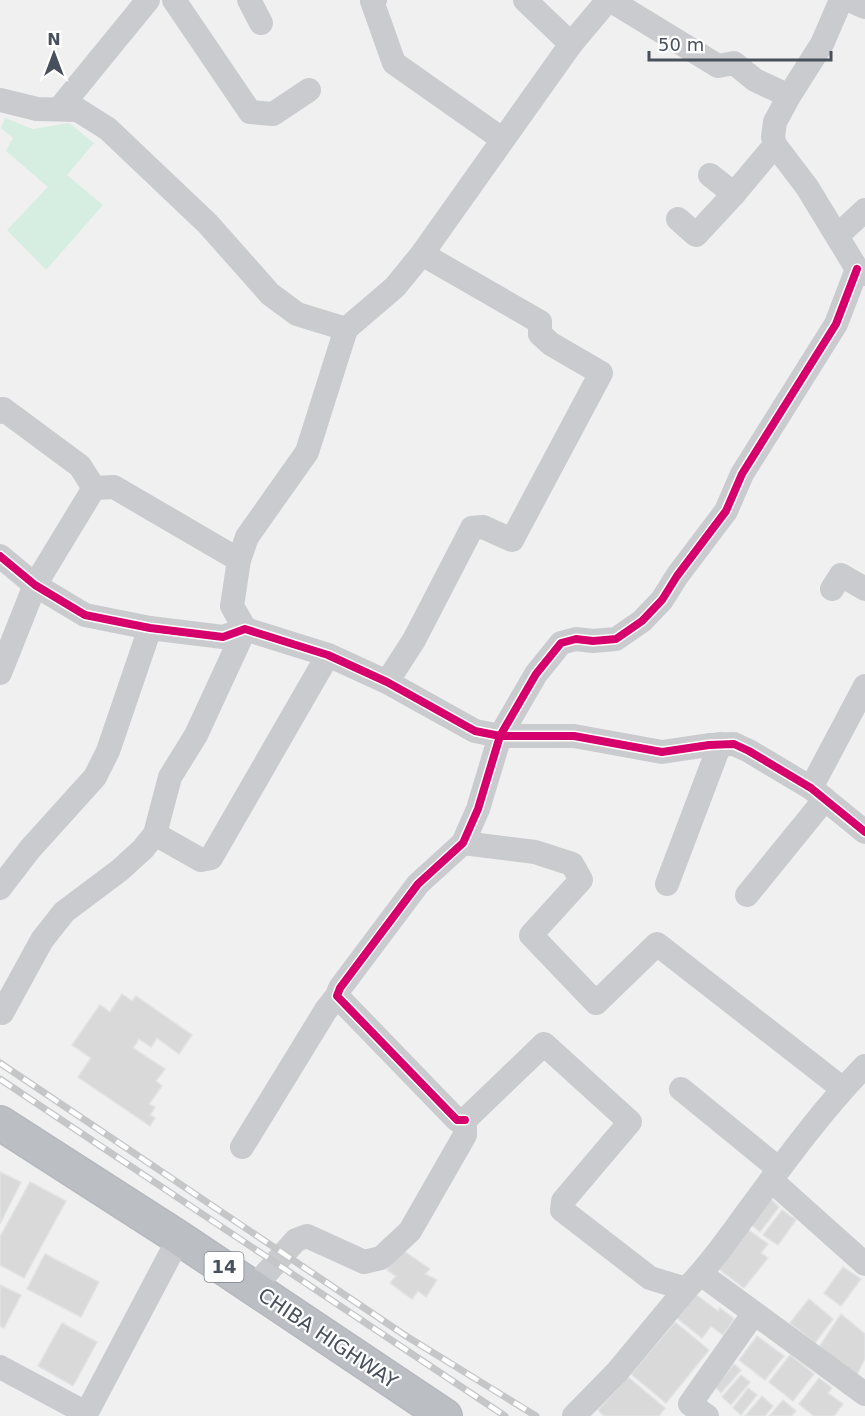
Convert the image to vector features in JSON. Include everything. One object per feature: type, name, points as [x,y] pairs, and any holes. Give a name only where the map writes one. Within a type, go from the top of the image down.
[{"type":"highway","name":"CHIBA HIGHWAY","points":[[0,1123],[254,1287],[445,1416]]},
{"type":"street","points":[[58,109],[148,0]]},
{"type":"street","points":[[174,0],[250,112],[273,114],[309,90]]},
{"type":"street","points":[[249,0],[261,23]]},
{"type":"street","points":[[375,0],[372,1],[394,63],[502,139]]},
{"type":"street","points":[[525,0],[571,44]]},
{"type":"street","points":[[789,96],[755,80],[734,63],[718,66],[609,0],[571,44],[422,254],[395,287],[346,329],[307,452],[247,537],[238,560],[232,606],[245,628],[328,656],[387,681],[475,731],[500,736],[574,736],[662,752],[734,744],[818,794],[865,832]]},
{"type":"street","points":[[242,1147],[340,988],[418,884],[464,843],[478,809],[500,736],[536,674],[561,643],[576,639],[593,641],[616,639],[642,621],[662,600],[676,576],[726,511],[742,474],[836,324],[861,271],[807,187],[775,146],[773,137],[775,122],[822,44],[841,0]]},
{"type":"street","points":[[849,0],[865,7]]},
{"type":"street","points":[[0,100],[37,109],[78,110],[108,129],[208,225],[270,294],[297,314],[346,329]]},
{"type":"street","points":[[678,219],[696,235],[775,146]]},
{"type":"street","points":[[710,175],[734,194]]},
{"type":"street","points":[[837,236],[865,210]]},
{"type":"street","points":[[387,681],[414,640],[472,528],[483,527],[512,540],[601,373],[551,344],[540,334],[540,322],[422,254]]},
{"type":"street","points":[[0,412],[3,409],[80,466],[94,488]]},
{"type":"street","points":[[94,488],[114,486],[238,560]]},
{"type":"street","points":[[0,673],[35,585],[94,488]]},
{"type":"street","points":[[0,556],[35,585],[85,615],[150,628],[223,637],[245,628]]},
{"type":"street","points":[[832,589],[841,575],[865,589]]},
{"type":"street","points":[[0,888],[30,849],[95,777],[108,751],[150,628]]},
{"type":"street","points":[[2,1012],[42,939],[64,912],[120,870],[143,849],[155,834],[170,777],[196,735],[245,628]]},
{"type":"street","points":[[155,834],[201,860],[211,858],[328,656]]},
{"type":"street","points":[[747,895],[818,794],[865,686]]},
{"type":"street","points":[[667,884],[720,744]]},
{"type":"street","points":[[464,843],[535,852],[572,864],[581,880],[531,935],[596,1003],[657,944],[843,1089]]},
{"type":"street","points":[[337,996],[457,1120],[465,1120],[544,1044],[630,1122],[563,1201],[562,1210],[650,1278],[694,1282],[754,1313],[865,1394]]},
{"type":"street","points":[[574,1416],[617,1372],[694,1282],[843,1089],[865,1066]]},
{"type":"street","points":[[681,1089],[775,1175],[865,1264]]},
{"type":"street","points":[[254,1287],[296,1240],[307,1236],[364,1262],[381,1258],[410,1231],[465,1135],[465,1120]]},
{"type":"street","points":[[0,1367],[86,1414],[179,1238]]},
{"type":"street","points":[[699,1410],[754,1313]]},
{"type":"green space","points":[[5,118],[33,129],[69,123],[94,143],[67,175],[103,205],[46,270],[7,230],[48,187],[6,151],[13,138],[1,128]]},
{"type":"building","points":[[122,994],[132,1001],[136,996],[192,1035],[179,1054],[157,1038],[151,1047],[139,1039],[133,1048],[165,1069],[156,1081],[162,1086],[149,1104],[155,1107],[150,1115],[155,1118],[150,1126],[78,1077],[91,1058],[72,1045],[100,1005],[110,1012]]},
{"type":"building","points":[[0,1172],[21,1182],[0,1224]]},
{"type":"building","points":[[30,1182],[66,1201],[24,1278],[0,1265],[0,1237]]},
{"type":"building","points":[[771,1199],[779,1207],[760,1232],[749,1223]]},
{"type":"building","points":[[782,1210],[796,1220],[778,1245],[763,1235]]},
{"type":"building","points":[[746,1228],[768,1244],[761,1253],[768,1258],[744,1288],[716,1267]]},
{"type":"building","points":[[401,1249],[430,1269],[425,1274],[437,1280],[426,1297],[418,1291],[412,1299],[390,1283],[396,1276],[387,1270]]},
{"type":"building","points":[[45,1254],[99,1282],[81,1317],[27,1289]]},
{"type":"building","points":[[843,1267],[861,1279],[841,1306],[824,1293]]},
{"type":"building","points":[[0,1285],[21,1295],[4,1328],[0,1326]]},
{"type":"building","points":[[695,1294],[718,1311],[720,1308],[734,1319],[723,1335],[711,1326],[702,1338],[677,1318]]},
{"type":"building","points":[[809,1299],[833,1319],[815,1343],[790,1323]]},
{"type":"building","points":[[841,1314],[865,1334],[865,1358],[856,1377],[819,1347]]},
{"type":"building","points":[[675,1322],[709,1350],[666,1403],[631,1374]]},
{"type":"building","points":[[62,1323],[97,1342],[73,1386],[38,1366]]},
{"type":"building","points":[[757,1336],[784,1356],[765,1380],[739,1360]]},
{"type":"building","points":[[790,1355],[814,1374],[793,1401],[769,1382]]},
{"type":"building","points":[[734,1364],[741,1370],[721,1393],[715,1387]]},
{"type":"building","points":[[741,1375],[750,1382],[731,1405],[722,1397]]},
{"type":"building","points":[[628,1377],[665,1408],[659,1416],[604,1416],[598,1410]]},
{"type":"building","points":[[819,1378],[832,1388],[828,1393],[843,1404],[834,1416],[814,1416],[799,1404]]},
{"type":"building","points":[[748,1388],[757,1395],[741,1415],[733,1408]]},
{"type":"building","points":[[762,1396],[773,1406],[765,1416],[745,1416]]},
{"type":"building","points":[[783,1400],[796,1411],[791,1416],[769,1416]]},
{"type":"railway","points":[[0,1063],[406,1336],[536,1416]]},
{"type":"railway","points":[[0,1079],[505,1416]]},
{"type":"cycle path","points":[[465,1120],[457,1120],[337,996],[340,988],[418,884],[463,843],[478,809],[500,736],[536,674],[561,643],[576,639],[593,641],[616,639],[642,621],[662,600],[677,576],[726,511],[742,474],[836,324],[857,269]]},
{"type":"cycle path","points":[[0,556],[35,585],[85,615],[150,628],[223,637],[245,629],[328,655],[387,682],[475,731],[500,736],[574,736],[662,752],[734,744],[811,788],[865,832]]}]
